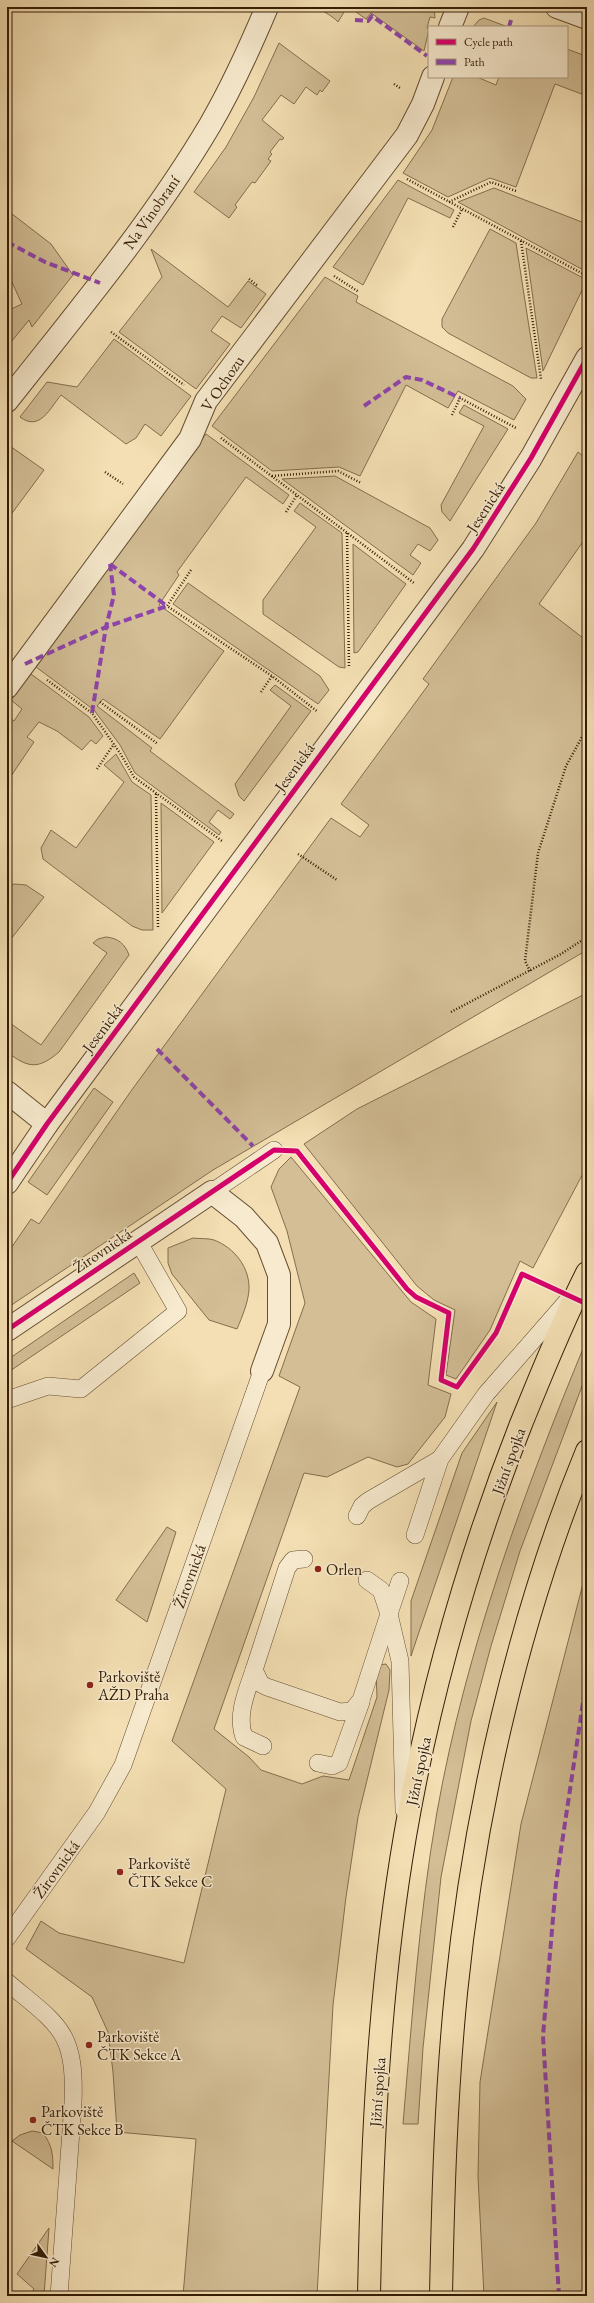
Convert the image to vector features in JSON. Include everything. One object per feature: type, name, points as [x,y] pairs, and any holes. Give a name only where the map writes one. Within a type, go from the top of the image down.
[{"type":"highway","name":"Jižní spojka","points":[[368,2296],[372,2160],[380,2037],[405,1837],[424,1742],[446,1649],[474,1556],[508,1458],[541,1375],[583,1280]]},
{"type":"highway","points":[[441,2296],[444,2159],[455,2000],[466,1908],[480,1822],[498,1738],[519,1655],[548,1559],[587,1451]]},
{"type":"street","name":"Na Vinobraní","points":[[7,401],[100,283],[155,209],[211,124],[267,7]]},
{"type":"street","points":[[450,26],[458,7]]},
{"type":"street","points":[[557,7],[587,18]]},
{"type":"street","name":"V Ochozu","points":[[7,687],[190,439],[206,401],[407,135],[423,104],[433,78]]},
{"type":"street","name":"Jesenická","points":[[7,1183],[47,1124],[473,549],[531,458],[587,358]]},
{"type":"street","points":[[7,1092],[47,1124]]},
{"type":"street","name":"Žirovnická","points":[[7,1330],[212,1192],[244,1217],[267,1243],[279,1275],[279,1324],[262,1372]]},
{"type":"lane","points":[[212,1192],[274,1150]]},
{"type":"lane","points":[[7,1400],[48,1386],[81,1389],[178,1311],[138,1241]]},
{"type":"lane","points":[[415,1535],[440,1459],[486,1394],[583,1280]]},
{"type":"lane","name":"Žirovnická","points":[[7,1938],[98,1812],[123,1765],[262,1372]]},
{"type":"lane","points":[[357,1516],[362,1506],[368,1501],[440,1459]]},
{"type":"lane","points":[[263,1746],[244,1737],[241,1727],[242,1708],[287,1568],[293,1560],[304,1559]]},
{"type":"lane","points":[[367,1580],[381,1590],[389,1614],[400,1661],[405,1837]]},
{"type":"lane","points":[[318,1763],[332,1766],[339,1763],[400,1581]]},
{"type":"lane","points":[[254,1670],[261,1684],[267,1687],[340,1712],[352,1711],[361,1700]]},
{"type":"lane","points":[[7,1982],[55,2023],[66,2038],[71,2053],[74,2075],[73,2102],[59,2296]]},
{"type":"path","points":[[583,46],[587,52]]},
{"type":"path","points":[[402,176],[587,276]]},
{"type":"path","points":[[449,202],[492,182],[516,191]]},
{"type":"path","points":[[454,227],[462,209]]},
{"type":"path","points":[[521,241],[541,379]]},
{"type":"path","points":[[328,273],[359,292]]},
{"type":"path","points":[[111,332],[185,386]]},
{"type":"path","points":[[452,415],[460,398],[517,428]]},
{"type":"path","points":[[216,434],[416,584]]},
{"type":"path","points":[[272,476],[338,471],[361,483]]},
{"type":"path","points":[[105,472],[129,488]]},
{"type":"path","points":[[286,512],[297,495]]},
{"type":"path","points":[[347,533],[349,669]]},
{"type":"path","points":[[191,570],[167,606],[272,676],[319,712]]},
{"type":"path","points":[[261,692],[272,676]]},
{"type":"path","points":[[45,679],[92,713],[114,744],[134,777],[222,842]]},
{"type":"path","points":[[100,702],[158,744]]},
{"type":"path","points":[[530,971],[525,961],[538,853],[566,766],[587,728]]},
{"type":"path","points":[[97,769],[114,744]]},
{"type":"path","points":[[156,794],[158,928]]},
{"type":"path","points":[[298,854],[337,880]]},
{"type":"path","points":[[451,1012],[530,971],[587,937]]},
{"type":"path","points":[[274,1150],[297,1151],[407,1289],[416,1297],[449,1313],[440,1380],[457,1387],[496,1333],[522,1274]]},
{"type":"shaded area","points":[[319,7],[347,7],[338,22]]},
{"type":"shaded area","points":[[349,7],[434,7],[435,18],[430,17],[424,51],[371,13],[366,19]]},
{"type":"shaded area","points":[[484,18],[505,26],[474,26],[479,20]]},
{"type":"shaded area","points":[[279,43],[330,81],[322,92],[320,90],[317,95],[306,87],[294,104],[281,95],[262,120],[284,138],[282,140],[280,139],[270,152],[272,154],[268,159],[271,161],[255,183],[252,182],[235,205],[237,207],[229,218],[194,192],[226,147],[254,97]]},
{"type":"shaded area","points":[[568,49],[583,55],[587,62],[587,96],[555,84],[516,187],[490,178],[448,197],[403,173],[432,130],[453,78],[479,78],[496,85],[499,78],[568,78]]},
{"type":"shaded area","points":[[398,180],[454,210],[450,218],[408,198],[363,285],[333,267]]},
{"type":"shaded area","points":[[494,188],[587,224],[587,272],[458,202]]},
{"type":"shaded area","points":[[7,210],[51,244],[73,275],[32,327],[29,320],[7,347],[7,311],[22,304],[10,278],[7,279]]},
{"type":"shaded area","points":[[490,229],[516,243],[537,378],[531,378],[448,333],[442,327],[442,319]]},
{"type":"shaded area","points":[[526,248],[587,280],[543,371]]},
{"type":"shaded area","points":[[151,249],[228,307],[248,281],[266,294],[241,328],[222,316],[211,331],[230,344],[196,389],[119,332],[162,277]]},
{"type":"shaded area","points":[[325,277],[358,296],[356,302],[513,386],[526,399],[514,420],[458,391],[448,408],[406,385],[360,476],[339,467],[272,471],[212,426]]},
{"type":"shaded area","points":[[114,339],[191,396],[161,436],[145,424],[136,438],[126,444],[61,395],[48,412],[39,420],[33,422],[27,421],[20,417],[47,382],[77,387]]},
{"type":"shaded area","points":[[464,405],[508,429],[450,521],[442,512],[441,505],[484,426],[459,413]]},
{"type":"shaded area","points":[[206,434],[289,495],[283,504],[246,477],[177,572],[179,575],[159,605],[224,651],[160,739],[103,699],[97,706],[152,748],[150,751],[234,814],[230,819],[218,810],[209,822],[221,832],[219,835],[135,773],[120,745],[94,710],[36,667]]},
{"type":"shaded area","points":[[7,444],[44,470],[7,520]]},
{"type":"shaded area","points":[[578,452],[587,459],[587,536],[539,604],[587,641],[587,950],[213,1170],[7,1308],[7,1254],[31,1219],[39,1224],[131,1091],[331,818],[360,837],[369,825],[341,804],[429,684],[423,679],[536,523]]},
{"type":"shaded area","points":[[335,476],[430,528],[438,540],[430,551],[418,544],[410,555],[421,563],[413,575],[282,479]]},
{"type":"shaded area","points":[[300,503],[342,533],[345,668],[339,667],[263,614],[263,600],[316,527],[294,511]]},
{"type":"shaded area","points":[[353,544],[406,584],[358,652],[354,653]]},
{"type":"shaded area","points":[[188,583],[320,676],[329,690],[318,704],[173,604]]},
{"type":"shaded area","points":[[31,674],[89,717],[103,736],[96,744],[91,740],[82,750],[57,731],[39,722],[27,737],[34,742],[7,782],[7,716],[14,721],[22,709],[11,700]]},
{"type":"shaded area","points":[[275,685],[311,711],[244,801],[239,796],[235,784],[291,706],[270,690]]},
{"type":"shaded area","points":[[116,754],[132,782],[151,795],[153,930],[142,930],[132,926],[43,859],[41,848],[51,830],[76,848],[124,782],[104,765]]},
{"type":"shaded area","points":[[161,803],[214,842],[162,913]]},
{"type":"shaded area","points":[[14,884],[26,885],[44,897],[7,944],[7,888]]},
{"type":"shaded area","points":[[106,937],[120,942],[129,955],[59,1052],[45,1062],[33,1065],[21,1061],[7,1052],[7,1021],[41,1045],[107,953],[93,943],[98,939]]},
{"type":"shaded area","points":[[587,993],[587,1166],[533,1268],[520,1261],[490,1330],[456,1379],[446,1375],[455,1310],[434,1300],[417,1286],[304,1144],[357,1109]]},
{"type":"shaded area","points":[[94,1088],[113,1102],[47,1195],[28,1182]]},
{"type":"shaded area","points":[[291,1157],[411,1302],[436,1319],[428,1385],[451,1394],[445,1417],[408,1464],[397,1467],[368,1457],[327,1477],[304,1473],[214,1729],[249,1757],[261,1770],[302,1784],[323,1776],[349,1780],[377,1697],[376,1671],[379,1665],[386,1664],[390,1670],[389,1690],[358,1817],[346,1897],[333,2005],[317,2296],[183,2296],[196,2139],[117,2132],[113,2072],[108,2032],[92,1997],[26,1949],[41,1921],[59,1933],[184,1963],[226,1789],[172,1741],[300,1387],[279,1376],[305,1303],[287,1231],[271,1187],[279,1169]]},
{"type":"shaded area","points":[[193,1238],[212,1239],[222,1244],[235,1254],[244,1267],[249,1282],[249,1290],[243,1315],[237,1329],[209,1320],[172,1274],[168,1263],[168,1248]]},
{"type":"shaded area","points":[[134,1273],[140,1283],[7,1373],[7,1360]]},
{"type":"shaded area","points":[[587,1339],[587,1373],[520,1551],[491,1646],[471,1721],[441,1877],[423,2048],[418,2124],[403,2124],[425,1890],[437,1812],[449,1751],[464,1691],[499,1571],[541,1454]]},
{"type":"shaded area","points":[[497,1402],[411,1656],[411,1601],[462,1453]]},
{"type":"shaded area","points":[[167,1527],[176,1532],[147,1622],[116,1600]]},
{"type":"shaded area","points":[[587,1568],[587,2296],[484,2296],[478,2176],[480,2082],[521,1824]]},
{"type":"shaded area","points":[[32,2131],[43,2133],[48,2142],[52,2154],[53,2169],[12,2141],[20,2135]]},
{"type":"shaded area","points":[[49,2228],[44,2296],[30,2296],[34,2289],[17,2274]]},
{"type":"marked path","points":[[355,20],[368,21],[372,16],[427,56]]},
{"type":"marked path","points":[[509,26],[511,20]]},
{"type":"marked path","points":[[7,242],[45,262],[100,283]]},
{"type":"marked path","points":[[364,406],[406,377],[422,380],[460,398]]},
{"type":"marked path","points":[[110,564],[167,606]]},
{"type":"marked path","points":[[92,713],[106,627],[114,595],[110,564]]},
{"type":"marked path","points":[[25,664],[106,627],[167,606]]},
{"type":"marked path","points":[[157,1049],[253,1146]]},
{"type":"marked path","points":[[559,2296],[543,2036],[556,1883],[587,1676]]},
{"type":"cycle path","points":[[7,1183],[47,1124],[473,549],[531,458],[587,358]]},
{"type":"cycle path","points":[[7,1330],[274,1150],[297,1151],[407,1289],[416,1297],[449,1313],[441,1380],[457,1387],[496,1333],[522,1274],[587,1304]]},
{"type":"place","name":"Orlen","points":[[318,1569]]},
{"type":"place","name":"Parkoviště AŽD Praha","points":[[90,1685]]},
{"type":"place","name":"Parkoviště ČTK Sekce C","points":[[120,1872]]},
{"type":"place","name":"Parkoviště ČTK Sekce A","points":[[89,2045]]},
{"type":"place","name":"Parkoviště ČTK Sekce B","points":[[33,2120]]}]
